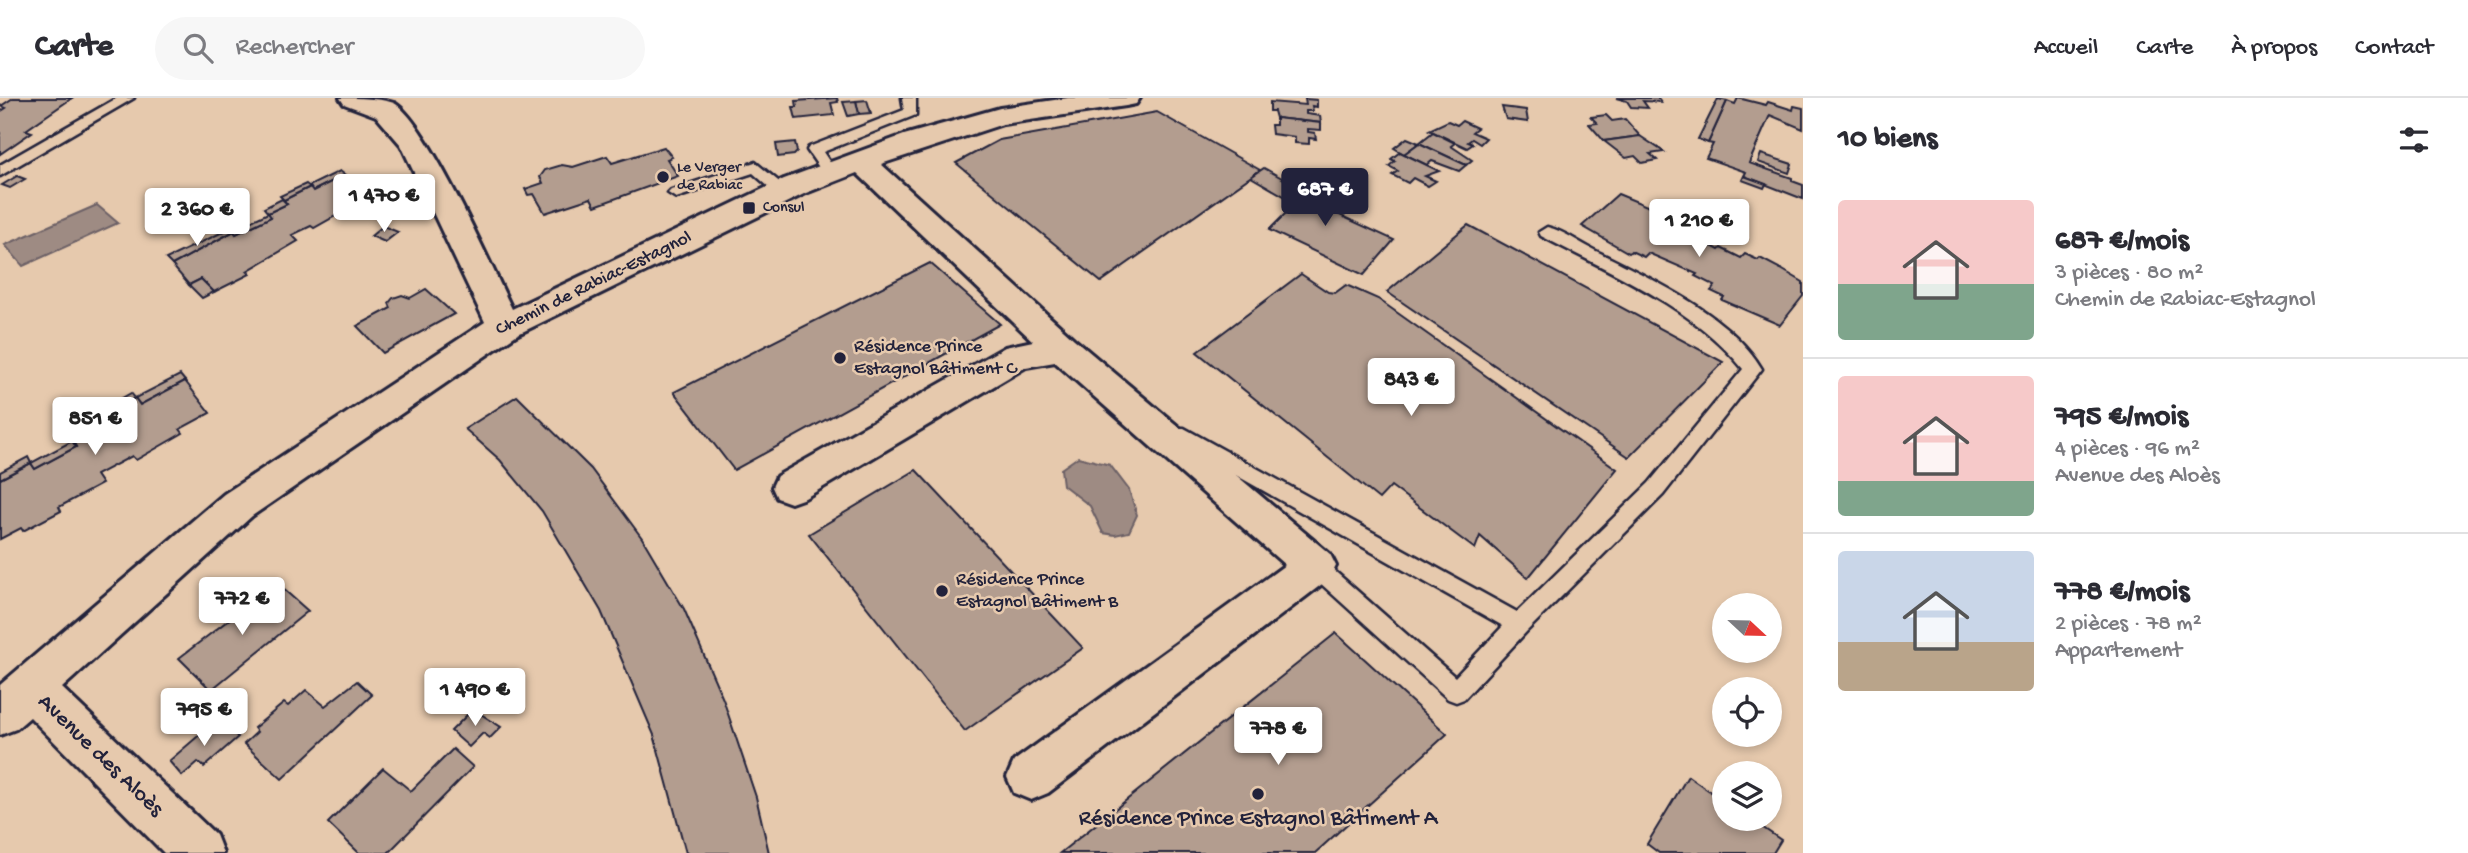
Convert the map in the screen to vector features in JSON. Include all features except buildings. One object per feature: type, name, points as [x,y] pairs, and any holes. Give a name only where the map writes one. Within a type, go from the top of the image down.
[{"type":"street","points":[[354,98],[386,110],[414,143],[503,326]]},
{"type":"street","name":"Chemin de Rabiac-Estagnol","points":[[15,702],[238,505],[503,326],[575,295],[783,192],[830,173],[1000,116],[1126,98]]},
{"type":"street","points":[[861,162],[1062,348],[1315,566],[1031,777]]},
{"type":"street","points":[[792,487],[1017,356],[1062,348]]},
{"type":"street","name":"Avenue des Aloès","points":[[15,702],[60,713],[198,853]]},
{"type":"lane","points":[[0,171],[127,98]]},
{"type":"lane","points":[[830,173],[814,150],[911,112],[909,98]]},
{"type":"lane","points":[[677,193],[755,167],[783,192]]},
{"type":"lane","points":[[1315,566],[1455,692],[1519,624],[1656,489],[1753,369],[1739,347],[1701,317],[1547,232]]},
{"type":"lane","points":[[1136,412],[1206,448],[1519,624]]},
{"type":"shaded area","points":[[97,205],[118,223],[23,266],[5,245]]},
{"type":"shaded area","points":[[1078,457],[1110,465],[1129,490],[1137,515],[1129,532],[1115,535],[1103,533],[1090,506],[1063,485],[1061,469]]},
{"type":"place","name":"Le Verger de Rabiac","points":[[663,177]]},
{"type":"place","name":"Consul","points":[[749,208]]},
{"type":"place","name":"Résidence Prince Estagnol Bâtiment C","points":[[840,358]]},
{"type":"place","name":"Résidence Prince Estagnol Bâtiment B","points":[[942,591]]},
{"type":"place","name":"Résidence Prince Estagnol Bâtiment A","points":[[1258,794]]}]
